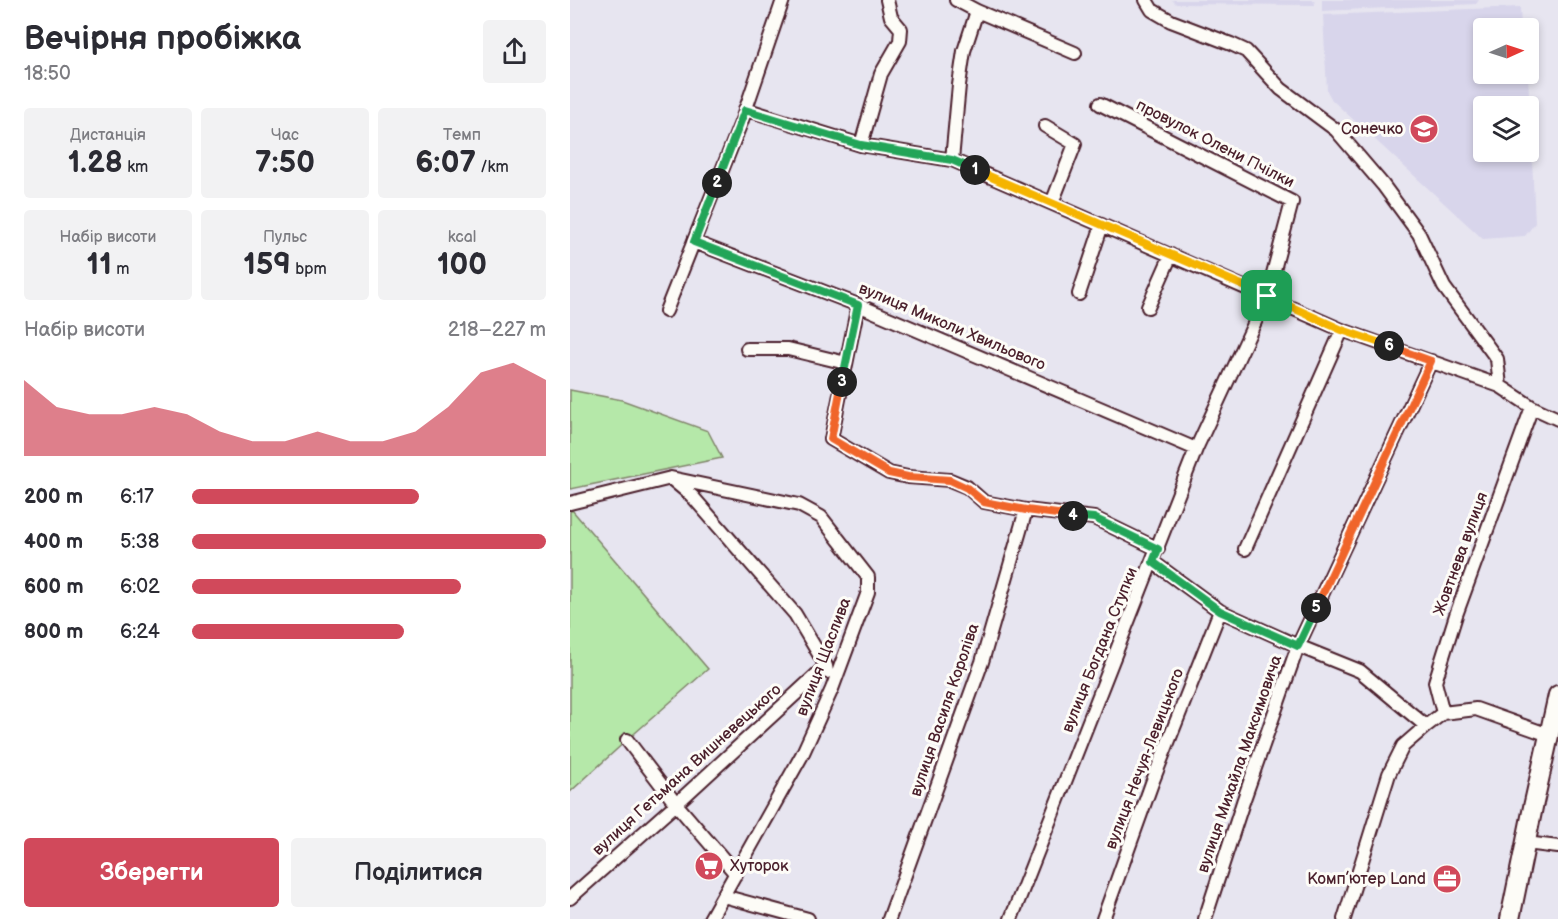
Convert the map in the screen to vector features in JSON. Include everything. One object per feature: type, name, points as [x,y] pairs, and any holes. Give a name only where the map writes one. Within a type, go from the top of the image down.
[{"type":"main road","points":[[1510,919],[1558,695]]},
{"type":"street","points":[[666,312],[745,110],[783,0]]},
{"type":"street","points":[[861,145],[881,74],[900,41],[901,29],[891,17],[887,0]]},
{"type":"street","points":[[956,0],[1075,54]]},
{"type":"street","points":[[1146,0],[1152,9],[1171,21],[1246,51],[1281,89],[1336,130],[1383,185],[1419,234],[1444,287],[1497,359],[1500,386]]},
{"type":"street","points":[[952,160],[964,51],[977,11]]},
{"type":"street","name":"провулок Олени Пчілки","points":[[1100,104],[1292,202],[1267,296]]},
{"type":"street","points":[[745,110],[861,145],[952,160],[1342,330],[1500,386],[1532,408],[1558,419]]},
{"type":"street","points":[[1046,126],[1075,144],[1053,203]]},
{"type":"street","points":[[1079,294],[1102,225]]},
{"type":"street","name":"вулиця Миколи Хвильового","points":[[694,242],[858,305],[1196,449]]},
{"type":"street","points":[[1148,307],[1171,255]]},
{"type":"street","name":"вулиця Богдана Ступки","points":[[1011,919],[1196,449],[1267,296]]},
{"type":"street","points":[[858,305],[831,439],[889,473],[908,477],[950,480],[967,488],[984,502],[1026,510],[1094,518],[1158,549]]},
{"type":"street","points":[[1245,549],[1342,330]]},
{"type":"street","points":[[747,349],[788,349],[846,363]]},
{"type":"street","name":"вулиця Михайла Максимовича","points":[[1205,919],[1298,646],[1431,361]]},
{"type":"street","name":"Жовтнева вулиця","points":[[1443,713],[1435,682],[1456,615],[1532,408]]},
{"type":"street","points":[[570,503],[671,478],[692,496],[795,614],[826,666],[832,689]]},
{"type":"street","name":"вулиця Щаслива","points":[[671,478],[799,505],[821,517],[868,577],[867,592],[832,689],[802,755],[710,919]]},
{"type":"street","name":"вулиця Василя Короліва","points":[[889,919],[982,662],[1026,510]]},
{"type":"street","points":[[1153,562],[1220,611],[1360,671],[1426,726]]},
{"type":"street","name":"вулиця Нечуя-Левицького","points":[[1103,919],[1152,783],[1220,611]]},
{"type":"street","name":"вулиця Гетьмана Вишневецького","points":[[570,898],[826,666]]},
{"type":"street","points":[[1344,919],[1389,774],[1403,746],[1443,713],[1476,709],[1549,735]]},
{"type":"street","points":[[627,740],[676,804],[736,874]]},
{"type":"street","points":[[1526,843],[1558,847]]},
{"type":"street","points":[[723,896],[808,919]]},
{"type":"shaded area","points":[[1172,0],[1314,0],[1315,5],[1176,4]]},
{"type":"shaded area","points":[[1322,0],[1479,0],[1476,4],[1322,11]]},
{"type":"shaded area","name":"Сонечко","points":[[1520,7],[1521,18],[1473,18],[1473,84],[1528,84],[1529,96],[1473,96],[1473,162],[1532,162],[1535,223],[1525,236],[1483,239],[1332,100],[1327,91],[1323,15]]},
{"type":"green space","points":[[570,390],[622,400],[708,431],[722,458],[570,489]]},
{"type":"green space","points":[[572,510],[708,669],[570,792],[570,512]]},
{"type":"place","name":"Сонечко","points":[[1424,129]]},
{"type":"place","name":"Хуторок","points":[[709,866]]},
{"type":"place","name":"Комп’ютер Land","points":[[1447,879]]},
{"type":"route","points":[[745,110],[861,145],[952,160],[1267,296],[1342,330],[1431,361],[1298,646],[1220,611],[1153,562],[1158,549],[1094,518],[1026,510],[984,502],[967,488],[950,480],[908,477],[889,473],[831,439],[858,305],[694,242],[745,110]]}]
